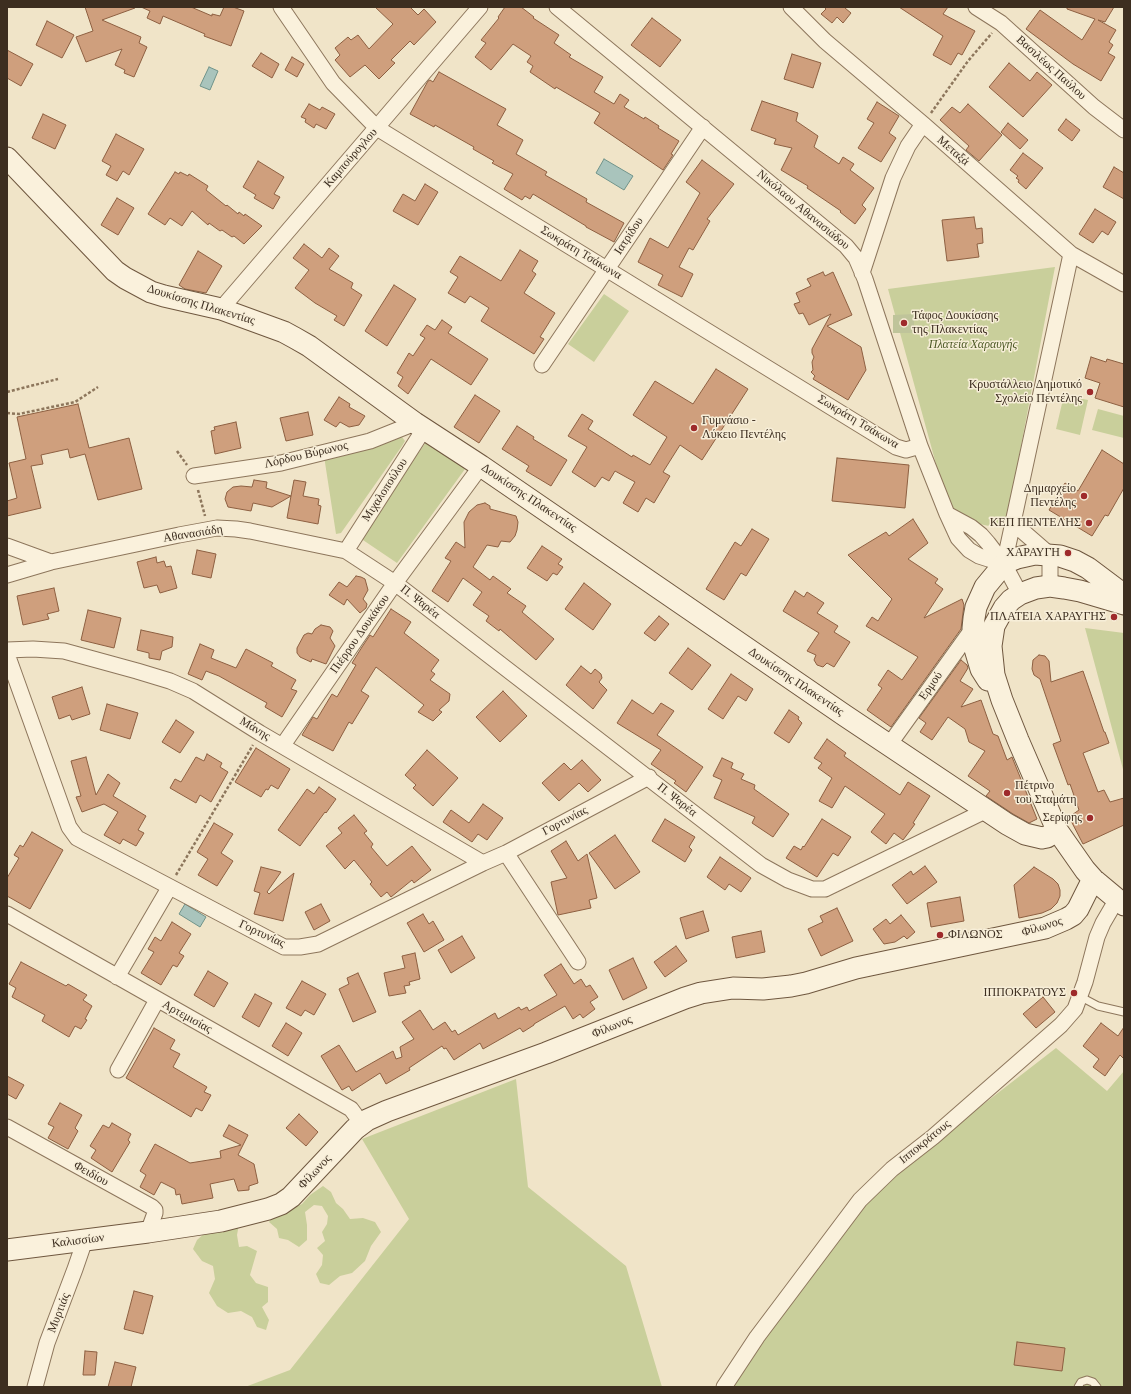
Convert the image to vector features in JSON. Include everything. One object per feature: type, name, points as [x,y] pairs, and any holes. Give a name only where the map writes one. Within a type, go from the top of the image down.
[{"type":"main road","name":"Δουκίσσης Πλακεντίας","points":[[7,158],[115,272],[151,292],[221,309],[284,332],[309,346],[420,426],[482,466],[837,710],[987,810],[1025,834],[1036,837],[1047,837],[1057,830]]},
{"type":"main road","points":[[1002,700],[981,669],[975,649],[973,628],[976,606],[980,597],[1004,564],[1027,555],[1035,554],[1060,556],[1075,561],[1088,568],[1124,595]]},
{"type":"main road","points":[[1120,902],[1093,879],[1085,870],[1057,830],[1002,700],[994,675],[990,646],[994,626],[1004,608],[1011,600],[1020,594],[1036,588],[1050,586],[1080,591],[1124,604]]},
{"type":"main road","name":"Φίλωνος","points":[[148,1232],[221,1221],[247,1215],[281,1204],[301,1188],[347,1137],[362,1124],[387,1111],[546,1053],[685,998],[701,993],[733,988],[763,989],[791,986],[856,968],[1045,928],[1066,920],[1073,915],[1078,909],[1093,879]]},
{"type":"main road","name":"Καλισσίων","points":[[7,1250],[148,1232]]},
{"type":"street","name":"Σωκράτη Τσάκωνα","points":[[281,7],[333,83],[377,128],[896,447],[906,450],[920,446]]},
{"type":"street","name":"Καμπούρογλου","points":[[221,309],[480,7]]},
{"type":"street","name":"Νικόλαου Αθανασιάδου","points":[[557,7],[703,126],[846,246],[856,258],[865,279],[920,446],[958,538],[969,550],[979,556],[1004,564]]},
{"type":"street","name":"Μεταξά","points":[[791,7],[825,41],[923,124],[1071,254],[1124,284]]},
{"type":"street","name":"Βασιλέως Παύλου","points":[[976,7],[1001,23],[1094,106],[1124,130]]},
{"type":"street","points":[[862,273],[893,178],[908,146],[923,124]]},
{"type":"street","name":"Ιατρίδου","points":[[542,365],[703,126]]},
{"type":"street","points":[[1020,594],[1004,564],[1071,254]]},
{"type":"street","name":"Λόρδου Βύρωνος","points":[[194,476],[281,463],[370,441],[420,426]]},
{"type":"street","name":"Μιχαλοπούλου","points":[[346,551],[420,426]]},
{"type":"street","name":"Πιέρρου Δουκάκου","points":[[283,745],[395,583],[482,466]]},
{"type":"street","points":[[1012,522],[1050,555],[1050,586]]},
{"type":"street","name":"Αθανασιάδη","points":[[7,575],[51,562],[217,528],[236,529],[346,551],[395,583]]},
{"type":"street","points":[[7,546],[51,562]]},
{"type":"street","name":"Π. Ψαρέα","points":[[395,583],[761,865],[788,880],[812,890],[826,889],[987,810]]},
{"type":"street","name":"Ερμού","points":[[889,745],[973,628]]},
{"type":"street","name":"Μάνης","points":[[7,650],[33,649],[64,651],[170,681],[193,691],[260,733],[483,862]]},
{"type":"street","name":"Γορτυνίας","points":[[7,654],[68,827],[77,838],[169,888],[284,947],[300,947],[318,944],[483,862],[506,853],[649,778]]},
{"type":"street","points":[[506,853],[578,962]]},
{"type":"street","points":[[117,977],[169,888]]},
{"type":"street","name":"Ιπποκράτους","points":[[724,1387],[757,1337],[860,1200],[892,1169],[933,1137],[1062,1025],[1075,1010],[1081,997],[1097,937],[1103,923],[1120,902]]},
{"type":"street","name":"Αρτεμισίας","points":[[7,914],[351,1109],[362,1124]]},
{"type":"street","points":[[118,1070],[157,1000]]},
{"type":"street","name":"Φειδίου","points":[[7,1127],[152,1207],[155,1210],[155,1214],[148,1232]]},
{"type":"street","name":"Μυρτιάς","points":[[35,1387],[51,1332],[85,1240]]},
{"type":"lane","points":[[1081,997],[1098,1006],[1124,1012]]},
{"type":"lane","points":[[1078,1387],[1081,1382],[1087,1380],[1093,1382],[1097,1387]]},
{"type":"path","points":[[923,124],[968,61],[1001,23]]},
{"type":"path","points":[[7,392],[58,379]]},
{"type":"path","points":[[7,413],[19,414],[75,402],[98,387]]},
{"type":"path","points":[[194,476],[209,530]]},
{"type":"path","points":[[169,888],[260,733]]},
{"type":"green space","name":"Πλατεία Χαραυγής","points":[[1055,267],[1006,525],[989,526],[954,517],[936,464],[888,289]]},
{"type":"green space","points":[[604,294],[629,311],[594,362],[568,344]]},
{"type":"green space","points":[[914,314],[914,333],[893,333],[893,315]]},
{"type":"green space","points":[[1064,395],[1088,400],[1080,435],[1056,429]]},
{"type":"green space","points":[[1098,409],[1124,416],[1124,438],[1092,430]]},
{"type":"green space","points":[[402,437],[405,441],[402,446],[341,533],[336,534],[324,456]]},
{"type":"green space","points":[[427,441],[465,469],[397,563],[357,536]]},
{"type":"green space","points":[[1085,628],[1124,633],[1124,773]]},
{"type":"green space","points":[[1056,1048],[1107,1091],[1124,1071],[1124,1387],[730,1387],[849,1221],[888,1178]]},
{"type":"green space","points":[[516,1079],[528,1187],[626,1266],[662,1387],[245,1387],[290,1370],[409,1219],[362,1139]]},
{"type":"green space","points":[[323,1186],[331,1192],[336,1203],[343,1209],[350,1219],[363,1218],[375,1222],[381,1232],[371,1246],[365,1261],[352,1273],[340,1276],[329,1285],[320,1283],[316,1274],[322,1265],[323,1255],[317,1248],[325,1241],[322,1232],[327,1224],[328,1216],[322,1206],[314,1205],[305,1212],[307,1240],[299,1247],[288,1240],[279,1238],[277,1229],[269,1222],[275,1213],[288,1210],[302,1204],[310,1195]]},
{"type":"green space","points":[[239,1224],[237,1235],[239,1247],[247,1246],[257,1251],[250,1275],[256,1283],[268,1287],[268,1302],[262,1307],[269,1320],[266,1330],[257,1327],[252,1317],[241,1311],[228,1313],[217,1306],[209,1293],[215,1279],[213,1266],[202,1261],[193,1249],[197,1240],[206,1232]]},
{"type":"water","points":[[209,67],[218,71],[210,90],[200,86]]},
{"type":"water","points":[[604,159],[633,176],[624,190],[596,173]]},
{"type":"water","points":[[185,904],[206,917],[200,927],[179,914]]},
{"type":"building","points":[[85,7],[135,7],[102,20],[141,37],[139,43],[147,47],[134,77],[124,73],[125,70],[115,65],[122,49],[86,62],[76,37],[93,31]]},
{"type":"building","points":[[141,7],[191,7],[212,16],[212,14],[220,16],[224,7],[233,7],[244,11],[231,46],[204,36],[205,34],[163,16],[160,24],[147,18],[150,11]]},
{"type":"building","points":[[375,7],[410,7],[418,15],[424,9],[436,22],[414,45],[410,41],[391,60],[395,63],[379,79],[365,65],[350,77],[335,60],[340,55],[335,48],[348,37],[351,40],[358,35],[369,49],[393,24]]},
{"type":"building","points":[[505,7],[521,7],[534,17],[533,18],[559,35],[554,43],[571,55],[569,57],[603,77],[594,92],[614,104],[620,94],[629,100],[624,107],[644,119],[645,117],[659,126],[658,128],[679,141],[671,154],[673,155],[663,170],[594,123],[600,113],[556,87],[555,89],[530,72],[533,66],[527,62],[531,56],[513,44],[491,70],[475,57],[486,43],[481,40],[499,18],[498,17]]},
{"type":"building","points":[[824,7],[845,7],[851,13],[843,23],[837,17],[832,23],[821,14],[826,9]]},
{"type":"building","points":[[899,7],[948,7],[943,14],[975,31],[962,55],[958,53],[951,65],[933,55],[943,36]]},
{"type":"building","points":[[1067,7],[1114,7],[1105,22],[1098,20],[1116,30],[1109,42],[1113,45],[1108,53],[1115,57],[1101,81],[1073,64],[1026,29],[1040,10],[1082,40],[1095,19],[1067,9]]},
{"type":"building","points":[[652,18],[681,40],[660,67],[631,45]]},
{"type":"building","points":[[47,21],[74,35],[62,58],[36,45]]},
{"type":"building","points":[[7,50],[33,64],[21,86],[7,78]]},
{"type":"building","points":[[261,53],[279,64],[272,78],[252,66]]},
{"type":"building","points":[[792,54],[821,63],[813,88],[784,79]]},
{"type":"building","points":[[292,57],[304,64],[297,77],[285,70]]},
{"type":"building","points":[[1009,63],[1030,81],[1037,72],[1052,85],[1023,117],[989,87]]},
{"type":"building","points":[[439,72],[506,109],[497,125],[523,140],[516,154],[547,172],[545,175],[587,199],[586,202],[624,223],[614,242],[586,227],[533,194],[530,199],[525,196],[522,200],[504,189],[513,174],[492,163],[494,161],[473,149],[474,147],[435,125],[434,127],[410,114],[428,81],[430,80],[433,82]]},
{"type":"building","points":[[762,101],[798,113],[796,121],[818,136],[814,147],[839,164],[843,157],[854,164],[850,170],[874,188],[862,205],[866,209],[855,224],[840,212],[841,211],[807,188],[808,186],[781,170],[792,148],[774,144],[776,139],[751,130]]},
{"type":"building","points":[[877,102],[899,116],[889,133],[896,138],[881,162],[858,148],[874,123],[867,119]]},
{"type":"building","points":[[309,104],[320,110],[322,107],[335,114],[326,129],[316,124],[314,128],[305,122],[306,119],[301,117]]},
{"type":"building","points":[[968,104],[1002,135],[979,161],[966,150],[969,146],[940,120],[952,107],[960,113]]},
{"type":"building","points":[[43,114],[66,125],[55,149],[32,138]]},
{"type":"building","points":[[1066,119],[1080,130],[1072,141],[1058,130]]},
{"type":"building","points":[[1008,123],[1028,140],[1020,149],[1001,132]]},
{"type":"building","points":[[116,134],[144,149],[129,175],[123,171],[117,181],[106,175],[111,166],[102,161]]},
{"type":"building","points":[[1023,153],[1043,168],[1026,189],[1018,182],[1019,180],[1016,178],[1018,176],[1010,170]]},
{"type":"building","points":[[702,160],[734,184],[707,219],[710,221],[693,250],[689,248],[679,267],[693,274],[682,297],[658,285],[663,275],[638,262],[650,238],[668,248],[700,193],[686,182]]},
{"type":"building","points":[[258,161],[284,177],[274,194],[280,197],[273,209],[254,198],[256,195],[243,187]]},
{"type":"building","points":[[1114,167],[1124,173],[1124,199],[1103,187]]},
{"type":"building","points":[[175,172],[179,174],[180,172],[188,176],[189,174],[208,186],[206,190],[226,206],[227,205],[238,214],[239,212],[244,216],[245,214],[262,226],[244,244],[234,236],[232,237],[222,230],[220,231],[209,223],[208,225],[192,211],[182,226],[170,218],[165,225],[148,214]]},
{"type":"building","points":[[425,184],[438,192],[418,225],[393,211],[403,194],[415,201]]},
{"type":"building","points":[[117,198],[134,208],[118,235],[101,225]]},
{"type":"building","points":[[1095,209],[1116,222],[1108,235],[1102,231],[1093,243],[1079,234]]},
{"type":"building","points":[[974,217],[976,229],[982,228],[983,243],[977,244],[979,257],[947,261],[942,220]]},
{"type":"building","points":[[304,244],[322,258],[329,248],[339,256],[329,269],[353,283],[351,288],[362,295],[344,326],[334,320],[337,316],[315,303],[295,288],[309,270],[293,258]]},
{"type":"building","points":[[520,250],[538,261],[532,271],[536,274],[524,293],[555,313],[540,337],[544,339],[534,354],[481,321],[489,308],[470,296],[465,303],[448,293],[458,277],[450,272],[460,256],[501,281]]},
{"type":"building","points":[[198,251],[222,266],[206,293],[185,289],[179,285]]},
{"type":"building","points":[[823,272],[825,276],[833,272],[852,315],[827,326],[861,347],[866,370],[848,400],[813,379],[815,376],[811,372],[813,370],[812,362],[814,357],[812,349],[831,314],[809,325],[803,313],[799,314],[794,304],[800,302],[796,293],[811,286],[807,279]]},
{"type":"building","points":[[394,285],[416,299],[387,346],[365,331]]},
{"type":"building","points":[[442,320],[452,327],[448,333],[488,359],[471,385],[431,359],[408,394],[398,386],[403,377],[397,373],[409,353],[413,356],[425,338],[420,335],[427,325],[435,330]]},
{"type":"building","points":[[1091,357],[1106,362],[1107,359],[1124,364],[1124,407],[1095,398],[1100,383],[1085,378]]},
{"type":"building","points":[[716,369],[748,389],[702,460],[680,445],[663,472],[670,476],[654,503],[646,498],[638,512],[623,503],[635,482],[615,471],[609,481],[602,477],[595,487],[572,472],[587,447],[568,436],[582,414],[593,421],[588,429],[632,457],[633,455],[650,465],[667,437],[633,415],[655,381],[693,404]]},
{"type":"building","points":[[475,395],[500,411],[479,443],[454,427]]},
{"type":"building","points":[[339,397],[350,404],[349,407],[365,416],[359,425],[349,427],[340,422],[336,427],[324,420]]},
{"type":"building","points":[[78,404],[89,448],[129,438],[142,489],[98,500],[85,454],[70,458],[68,449],[41,455],[43,464],[31,466],[41,508],[7,516],[7,501],[17,498],[9,463],[26,459],[17,417]]},
{"type":"building","points":[[308,412],[313,435],[286,441],[280,418]]},
{"type":"building","points":[[236,422],[241,448],[215,454],[211,431],[215,430],[214,427]]},
{"type":"building","points":[[517,426],[534,437],[533,439],[567,460],[551,486],[526,471],[529,466],[502,449]]},
{"type":"building","name":"Δημαρχείο Πεντέλης","points":[[1102,450],[1124,464],[1124,488],[1108,516],[1105,515],[1092,536],[1049,510],[1065,483],[1078,491]]},
{"type":"building","points":[[837,458],[909,465],[905,508],[832,501]]},
{"type":"building","points":[[254,480],[267,482],[266,488],[291,496],[272,507],[253,503],[251,511],[228,507],[225,499],[227,492],[233,487],[252,487]]},
{"type":"building","points":[[294,480],[306,482],[303,496],[319,499],[318,505],[321,506],[318,524],[287,518]]},
{"type":"building","points":[[485,503],[490,506],[490,509],[516,516],[518,522],[517,530],[515,536],[510,542],[501,541],[498,547],[487,545],[473,567],[490,580],[493,576],[511,589],[507,593],[526,606],[522,612],[554,639],[536,660],[500,629],[499,631],[486,621],[489,616],[473,605],[482,592],[463,578],[448,602],[432,591],[451,561],[445,558],[456,542],[465,548],[464,522],[469,512],[477,505]]},
{"type":"building","points":[[913,519],[928,543],[908,559],[938,579],[935,583],[943,589],[924,618],[962,599],[964,605],[961,629],[891,727],[867,710],[882,688],[878,685],[888,670],[902,680],[918,657],[866,626],[872,617],[878,621],[892,599],[848,555],[886,532],[889,536]]},
{"type":"building","points":[[752,529],[769,539],[746,576],[741,573],[724,600],[706,589],[735,542],[741,546]]},
{"type":"building","points":[[542,546],[562,559],[558,564],[563,567],[557,575],[553,573],[547,581],[527,568]]},
{"type":"building","points":[[197,550],[216,554],[211,578],[192,574]]},
{"type":"building","points":[[156,557],[157,563],[164,561],[166,567],[171,566],[177,588],[160,593],[157,585],[144,588],[137,562]]},
{"type":"building","points":[[356,576],[365,579],[368,590],[363,599],[367,604],[366,608],[360,613],[347,599],[344,605],[329,595],[339,582],[347,587]]},
{"type":"building","points":[[584,583],[611,604],[593,630],[565,609]]},
{"type":"building","points":[[54,588],[59,611],[47,614],[49,619],[23,625],[17,596]]},
{"type":"building","points":[[795,591],[804,597],[807,592],[824,603],[817,613],[838,626],[834,632],[850,642],[834,667],[827,663],[823,667],[817,665],[814,660],[816,655],[807,651],[819,633],[783,611]]},
{"type":"building","points":[[391,609],[411,622],[404,633],[439,660],[431,671],[435,674],[430,680],[450,694],[449,701],[439,710],[442,712],[433,721],[418,712],[424,705],[376,667],[361,691],[369,696],[352,724],[349,722],[333,751],[302,735],[313,717],[317,719],[332,694],[337,697],[356,665],[352,663],[370,635],[373,637]]},
{"type":"building","points":[[88,610],[121,618],[114,648],[81,640]]},
{"type":"building","points":[[659,616],[669,624],[655,641],[644,633]]},
{"type":"building","points":[[321,625],[330,627],[333,631],[330,638],[335,646],[326,664],[312,659],[311,662],[300,657],[297,653],[297,648],[304,635],[308,633],[312,634],[315,629]]},
{"type":"building","points":[[141,630],[173,637],[172,647],[162,651],[160,660],[149,658],[149,653],[137,650]]},
{"type":"building","points":[[200,644],[214,650],[211,658],[236,668],[246,649],[273,663],[271,666],[296,680],[291,689],[297,691],[282,717],[265,707],[267,703],[219,676],[206,671],[202,680],[188,674]]},
{"type":"building","points":[[688,648],[711,665],[692,690],[669,673]]},
{"type":"building","points":[[1039,655],[1045,656],[1049,661],[1051,682],[1083,671],[1109,743],[1083,753],[1098,792],[1104,790],[1110,802],[1124,798],[1124,825],[1083,844],[1069,817],[1079,810],[1053,744],[1061,741],[1040,679],[1034,675],[1032,669],[1033,660]]},
{"type":"building","points":[[961,660],[967,665],[968,668],[960,681],[973,689],[961,707],[981,700],[993,734],[998,736],[1007,760],[1012,757],[1037,819],[1029,823],[986,796],[990,791],[968,776],[985,751],[969,742],[965,729],[948,717],[932,740],[920,732],[926,723],[919,718]]},
{"type":"building","points":[[581,666],[591,674],[595,669],[601,674],[602,678],[599,682],[607,690],[593,709],[566,685]]},
{"type":"building","points":[[731,674],[753,689],[746,701],[738,696],[723,719],[708,709]]},
{"type":"building","points":[[82,687],[90,714],[72,720],[70,715],[59,719],[52,697]]},
{"type":"building","points":[[503,691],[527,716],[500,742],[476,717]]},
{"type":"building","points":[[632,700],[653,714],[661,703],[674,711],[657,735],[703,767],[686,792],[674,783],[676,781],[651,764],[661,750],[617,723]]},
{"type":"building","points":[[107,704],[138,713],[130,739],[100,730]]},
{"type":"building","points":[[789,710],[799,717],[798,719],[802,723],[789,743],[774,733]]},
{"type":"building","points":[[176,720],[194,732],[180,753],[162,742]]},
{"type":"building","points":[[827,739],[846,753],[844,756],[900,795],[908,782],[930,796],[913,823],[915,824],[903,840],[894,833],[886,844],[871,832],[885,814],[845,786],[832,808],[819,801],[832,778],[818,768],[822,763],[814,758]]},
{"type":"building","points":[[256,748],[290,769],[278,789],[271,785],[268,790],[266,789],[261,797],[235,782]]},
{"type":"building","points":[[427,750],[458,778],[433,806],[413,788],[416,785],[405,775]]},
{"type":"building","points":[[207,754],[222,763],[220,767],[228,772],[211,802],[200,795],[196,803],[170,788],[175,779],[181,782],[196,757],[204,761]]},
{"type":"building","points":[[86,757],[96,795],[108,774],[120,783],[113,796],[146,816],[138,830],[144,833],[136,846],[123,839],[120,844],[104,835],[118,812],[104,804],[82,812],[76,797],[81,796],[71,761]]},
{"type":"building","points":[[722,758],[733,763],[731,768],[744,774],[741,779],[755,785],[754,789],[789,814],[773,837],[752,823],[755,817],[714,798],[722,780],[713,776]]},
{"type":"building","points":[[582,760],[601,780],[588,792],[579,783],[559,801],[542,783],[564,763],[571,770]]},
{"type":"building","points":[[319,787],[336,799],[300,846],[278,830],[307,789],[314,794]]},
{"type":"building","points":[[483,804],[503,818],[487,840],[478,834],[472,842],[443,822],[451,810],[469,823]]},
{"type":"building","points":[[354,815],[367,831],[364,833],[373,844],[371,847],[387,866],[412,846],[431,870],[414,883],[412,880],[391,897],[387,892],[381,897],[370,884],[372,882],[354,860],[345,869],[326,846],[342,833],[338,828]]},
{"type":"building","points":[[665,819],[695,837],[689,847],[692,850],[685,862],[652,841]]},
{"type":"building","points":[[822,819],[851,837],[838,856],[833,853],[817,877],[786,858],[794,846],[801,850],[803,846],[804,847]]},
{"type":"building","points":[[214,823],[233,834],[221,853],[233,861],[217,886],[198,875],[208,859],[197,852]]},
{"type":"building","points":[[32,832],[63,850],[30,909],[7,896],[7,878],[19,858],[14,855],[20,845],[23,847]]},
{"type":"building","points":[[615,835],[640,872],[615,889],[589,853]]},
{"type":"building","points":[[566,841],[578,861],[587,854],[597,898],[589,900],[591,908],[558,915],[551,882],[567,878],[551,851]]},
{"type":"building","points":[[720,857],[751,878],[741,892],[729,884],[725,890],[707,877]]},
{"type":"building","points":[[925,866],[937,882],[907,904],[892,885],[911,871],[913,875]]},
{"type":"building","points":[[261,867],[281,872],[267,892],[269,894],[294,873],[283,921],[254,914],[260,893],[254,891]]},
{"type":"building","points":[[1034,867],[1058,884],[1060,896],[1057,903],[1051,909],[1042,913],[1019,918],[1014,885]]},
{"type":"building","points":[[960,897],[964,921],[931,927],[927,903]]},
{"type":"building","points":[[321,904],[330,921],[314,930],[305,912]]},
{"type":"building","points":[[837,908],[853,941],[821,956],[808,929],[823,922],[820,916]]},
{"type":"building","points":[[703,911],[709,931],[686,939],[680,918]]},
{"type":"building","points":[[423,914],[429,924],[433,921],[444,940],[424,952],[407,923]]},
{"type":"building","points":[[901,915],[915,932],[907,939],[904,936],[895,942],[884,944],[873,929],[886,919],[890,924]]},
{"type":"building","points":[[172,922],[191,934],[179,953],[184,956],[177,967],[173,965],[161,985],[141,973],[154,952],[148,949],[155,937],[161,941]]},
{"type":"building","points":[[761,931],[765,952],[736,958],[732,937]]},
{"type":"building","points":[[462,936],[475,958],[451,973],[438,950]]},
{"type":"building","points":[[676,946],[687,961],[665,977],[654,962]]},
{"type":"building","points":[[415,953],[420,979],[409,982],[410,985],[404,986],[406,993],[389,996],[384,973],[405,968],[402,956]]},
{"type":"building","points":[[633,958],[647,988],[623,1000],[609,970]]},
{"type":"building","points":[[21,962],[66,986],[68,984],[87,995],[83,1000],[92,1006],[85,1019],[87,1020],[81,1029],[75,1026],[69,1037],[42,1021],[45,1015],[12,997],[16,988],[9,984]]},
{"type":"building","points":[[561,964],[574,984],[581,979],[586,987],[590,985],[598,997],[590,1002],[595,1009],[583,1018],[580,1014],[573,1019],[565,1006],[523,1032],[520,1028],[483,1049],[480,1043],[454,1060],[446,1048],[444,1049],[442,1046],[409,1068],[410,1070],[386,1084],[380,1073],[352,1091],[349,1086],[342,1090],[321,1056],[339,1045],[356,1072],[393,1051],[396,1059],[402,1057],[400,1047],[414,1039],[402,1022],[420,1010],[433,1030],[445,1022],[452,1032],[455,1030],[458,1035],[495,1013],[498,1019],[519,1007],[521,1010],[527,1007],[529,1011],[557,995],[544,975]]},
{"type":"building","points":[[208,971],[228,983],[214,1007],[194,995]]},
{"type":"building","points":[[358,973],[376,1012],[353,1022],[339,989],[349,984],[347,978]]},
{"type":"building","points":[[302,981],[326,994],[314,1015],[305,1010],[301,1016],[286,1008]]},
{"type":"building","points":[[255,994],[272,1003],[259,1027],[242,1017]]},
{"type":"building","points":[[1043,997],[1055,1012],[1036,1028],[1023,1014]]},
{"type":"building","points":[[286,1023],[302,1033],[288,1056],[272,1046]]},
{"type":"building","points":[[1101,1023],[1118,1036],[1124,1027],[1124,1059],[1120,1055],[1105,1076],[1093,1067],[1099,1059],[1083,1046]]},
{"type":"building","points":[[154,1028],[175,1040],[170,1049],[180,1054],[173,1067],[207,1087],[204,1092],[211,1095],[202,1111],[196,1108],[191,1117],[126,1078]]},
{"type":"building","points":[[7,1076],[24,1085],[16,1099],[7,1094]]},
{"type":"building","points":[[60,1103],[82,1115],[75,1128],[78,1131],[68,1149],[48,1138],[54,1127],[48,1124]]},
{"type":"building","points":[[299,1114],[318,1132],[306,1146],[286,1128]]},
{"type":"building","points":[[112,1123],[131,1134],[128,1140],[130,1142],[112,1172],[91,1158],[96,1150],[90,1146],[103,1125],[109,1128]]},
{"type":"building","points":[[229,1125],[248,1135],[238,1155],[254,1164],[258,1183],[249,1186],[249,1190],[238,1191],[234,1179],[210,1184],[213,1198],[182,1204],[180,1194],[176,1195],[175,1189],[161,1182],[154,1195],[140,1187],[146,1175],[140,1171],[155,1144],[190,1163],[221,1158],[220,1151],[241,1145],[223,1136]]},
{"type":"building","points":[[134,1291],[153,1296],[143,1334],[124,1329]]},
{"type":"building","points":[[1017,1342],[1065,1348],[1062,1371],[1014,1365]]},
{"type":"building","points":[[85,1351],[97,1352],[95,1375],[83,1375]]},
{"type":"building","points":[[115,1362],[136,1367],[131,1387],[108,1387]]},
{"type":"place","name":"Τάφος Δουκίσσης της Πλακεντίας","points":[[904,323]]},
{"type":"place","name":"Κρυστάλλειο Δημοτικό Σχολείο Πεντέλης","points":[[1090,392]]},
{"type":"place","name":"Γυμνάσιο - Λύκειο Πεντέλης","points":[[694,428]]},
{"type":"place","name":"Δημαρχείο Πεντέλης","points":[[1084,496]]},
{"type":"place","name":"ΚΕΠ ΠΕΝΤΕΛΗΣ","points":[[1089,523]]},
{"type":"place","name":"ΧΑΡΑΥΓΗ","points":[[1068,553]]},
{"type":"place","name":"ΠΛΑΤΕΙΑ ΧΑΡΑΥΓΗΣ","points":[[1114,617]]},
{"type":"place","name":"Πέτρινο του Σταμάτη","points":[[1007,793]]},
{"type":"place","name":"Σερίφης","points":[[1090,818]]},
{"type":"place","name":"ΦΙΛΩΝΟΣ","points":[[940,935]]},
{"type":"place","name":"ΙΠΠΟΚΡΑΤΟΥΣ","points":[[1074,993]]}]
